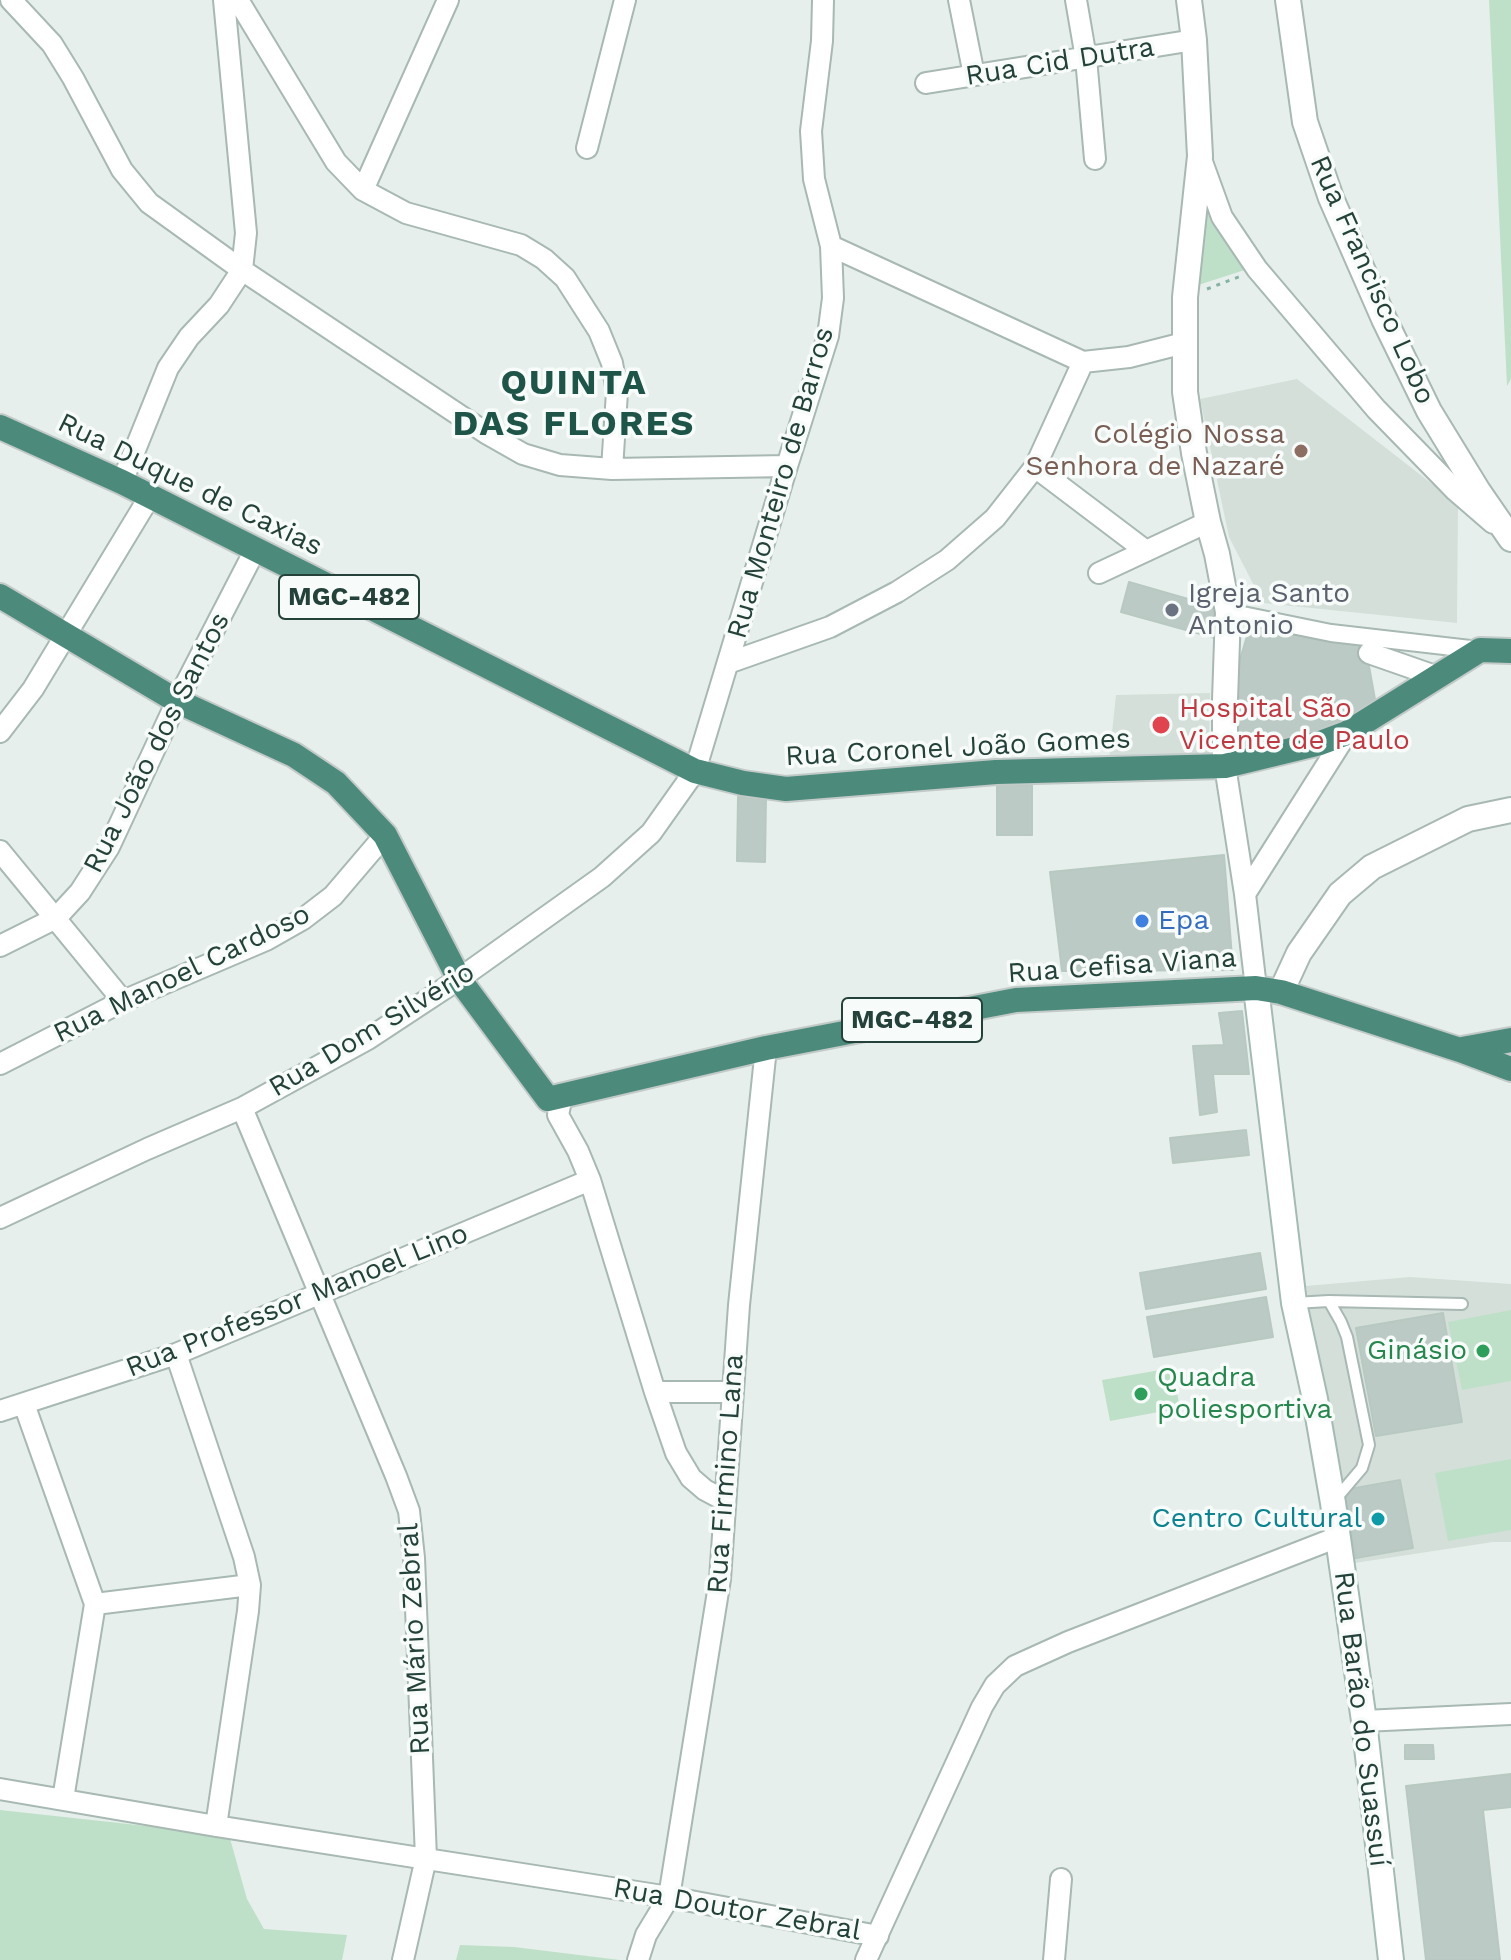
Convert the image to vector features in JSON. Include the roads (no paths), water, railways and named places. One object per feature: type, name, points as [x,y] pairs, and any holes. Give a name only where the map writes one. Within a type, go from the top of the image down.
[{"type":"highway","name":"Rua Duque de Caxias","points":[[0,427],[122,482],[695,771]]},
{"type":"highway","points":[[0,596],[177,701],[294,755],[336,783],[385,835],[459,979],[555,1097]]},
{"type":"highway","points":[[1480,650],[1511,651]]},
{"type":"highway","name":"MGC-482","points":[[1225,766],[1320,743],[1347,733],[1480,650]]},
{"type":"highway","name":"Rua Coronel João Gomes","points":[[695,771],[743,783],[786,789],[996,772],[1225,766]]},
{"type":"highway","name":"Rua Cefisa Viana","points":[[555,1097],[766,1048],[1016,1000],[1266,993],[1460,1050],[1511,1069]]},
{"type":"highway","name":"Rua Cefisa Viana","points":[[1460,1050],[1511,1040]]},
{"type":"street","points":[[11,0],[52,44],[122,170],[149,203],[242,270],[486,433],[523,454],[560,465],[612,469],[787,466]]},
{"type":"street","points":[[122,482],[168,368],[189,337],[219,305],[242,270],[246,233],[224,0]]},
{"type":"street","points":[[238,0],[336,162],[363,190],[406,213],[521,245],[544,259],[565,278],[599,331],[612,363],[617,392],[612,469]]},
{"type":"street","points":[[363,190],[448,0]]},
{"type":"street","points":[[587,148],[625,0]]},
{"type":"street","name":"Rua Monteiro de Barros","points":[[695,771],[828,336],[833,298],[831,246],[814,179],[811,131],[822,41],[823,0]]},
{"type":"street","points":[[959,0],[974,75]]},
{"type":"street","points":[[1076,0],[1086,58],[1095,159]]},
{"type":"street","points":[[1189,0],[1200,156],[1185,297],[1185,392],[1194,453],[1228,612],[1225,766]]},
{"type":"street","name":"Rua Francisco Lobo","points":[[1288,0],[1305,122],[1331,198],[1384,319],[1429,411],[1511,539]]},
{"type":"street","name":"Rua Cid Dutra","points":[[926,83],[1194,40]]},
{"type":"street","points":[[1200,156],[1222,217],[1257,269],[1376,409],[1456,491],[1511,539]]},
{"type":"street","points":[[1192,226],[1222,217]]},
{"type":"street","points":[[831,246],[1083,362],[1129,357],[1184,343]]},
{"type":"street","points":[[728,663],[830,627],[897,592],[947,560],[995,518],[1035,467],[1083,362]]},
{"type":"street","points":[[1035,467],[1146,551]]},
{"type":"street","points":[[0,732],[33,689],[150,496]]},
{"type":"street","points":[[1099,573],[1208,522]]},
{"type":"street","name":"Rua João dos Santos","points":[[0,946],[56,918],[80,892],[109,847],[177,701],[255,550]]},
{"type":"street","points":[[1228,612],[1331,633],[1480,650]]},
{"type":"street","points":[[1369,653],[1438,677]]},
{"type":"street","points":[[1245,894],[1347,733]]},
{"type":"street","name":"Rua Barão do Suassuí","points":[[1225,766],[1245,894],[1266,993],[1294,1303],[1333,1503],[1364,1721],[1391,1960]]},
{"type":"street","name":"Rua Dom Silvério","points":[[0,1218],[242,1108],[368,1039],[459,979],[612,868],[651,833],[695,771]]},
{"type":"street","points":[[1266,993],[1299,953],[1340,894],[1372,867],[1468,819],[1511,810]]},
{"type":"street","name":"Rua Manoel Cardoso","points":[[0,1064],[123,1001],[266,940],[303,919],[333,896],[385,835]]},
{"type":"street","points":[[0,851],[123,1001]]},
{"type":"street","name":"Rua Firmino Lana","points":[[669,1897],[720,1579],[739,1305],[766,1048]]},
{"type":"street","points":[[555,1097],[558,1115],[590,1180],[676,1453],[691,1478],[724,1500]]},
{"type":"street","name":"Rua Mário Zebral","points":[[242,1108],[409,1511],[414,1558],[426,1858],[403,1960]]},
{"type":"street","name":"Rua Professor Manoel Lino","points":[[0,1411],[176,1354],[590,1180]]},
{"type":"street","points":[[176,1354],[244,1557],[250,1585],[216,1826]]},
{"type":"street","points":[[655,1392],[733,1392]]},
{"type":"street","points":[[24,1404],[95,1604],[63,1799]]},
{"type":"street","name":"Rua Doutor Zebral","points":[[0,1789],[669,1897],[878,1936],[982,1707],[995,1685],[1015,1666],[1068,1642],[1338,1537]]},
{"type":"street","points":[[95,1604],[250,1585]]},
{"type":"street","points":[[1364,1721],[1511,1714]]},
{"type":"street","points":[[1054,1960],[1061,1879]]},
{"type":"street","points":[[638,1960],[646,1935],[669,1897]]},
{"type":"street","points":[[866,1960],[878,1936]]},
{"type":"lane","points":[[1329,1301],[1347,1337],[1369,1445],[1362,1468],[1333,1503]]},
{"type":"lane","points":[[1294,1303],[1462,1304]]},
{"type":"place","name":"Colégio Nossa Senhora de Nazaré","points":[[1301,451]]},
{"type":"place","name":"Igreja Santo Antonio","points":[[1172,610]]},
{"type":"place","name":"Hospital São Vicente de Paulo","points":[[1161,725]]},
{"type":"place","name":"Epa","points":[[1142,921]]},
{"type":"place","name":"Ginásio","points":[[1483,1351]]},
{"type":"place","name":"Quadra poliesportiva","points":[[1141,1394]]},
{"type":"place","name":"Centro Cultural","points":[[1378,1519]]},
{"type":"district","name":"QUINTA DAS FLORES","points":[[574,404]]}]
